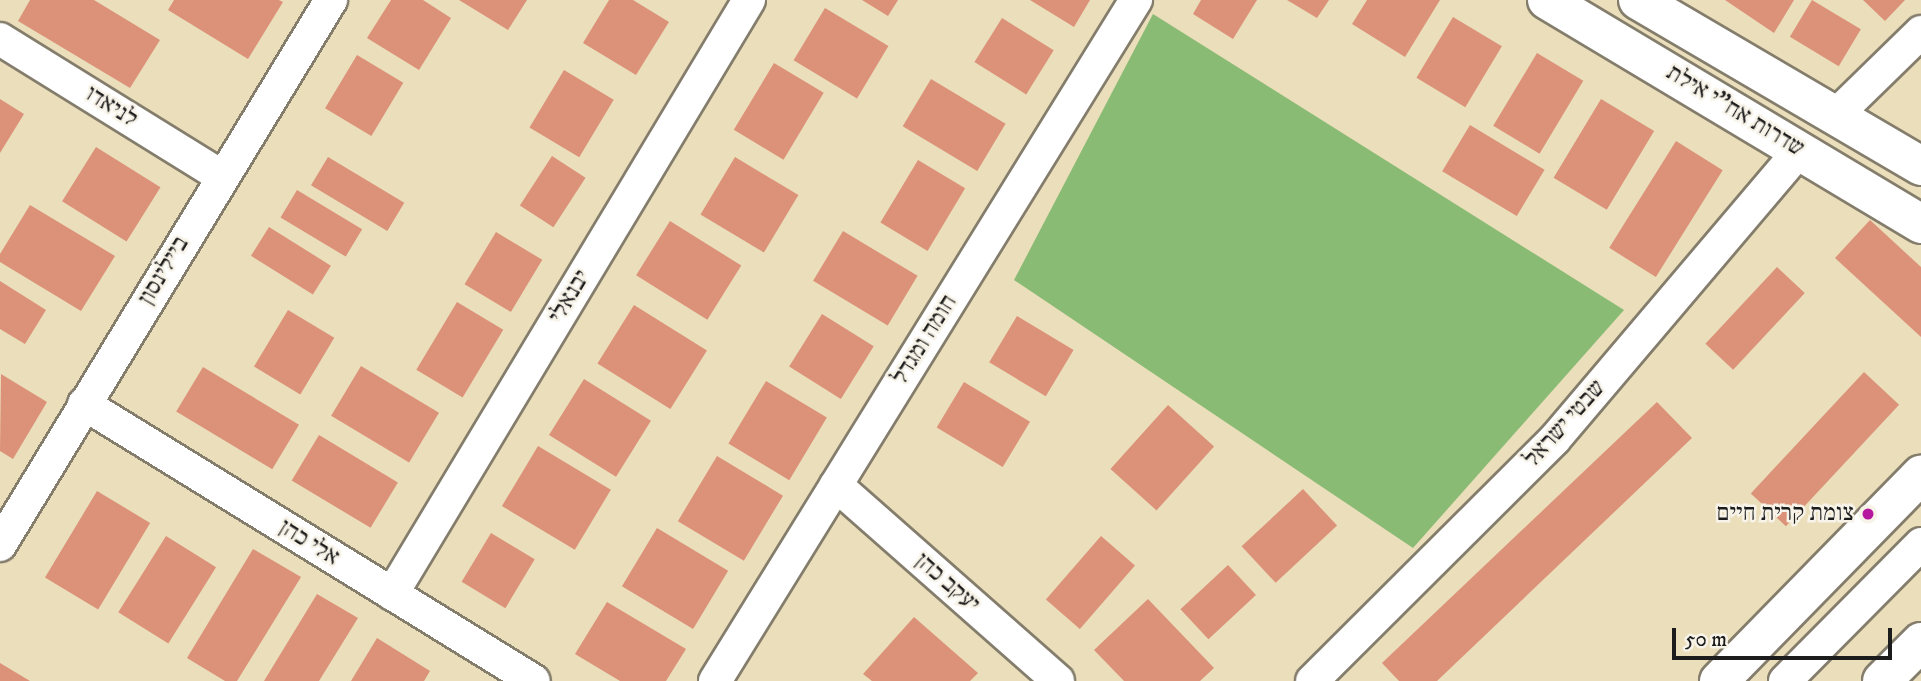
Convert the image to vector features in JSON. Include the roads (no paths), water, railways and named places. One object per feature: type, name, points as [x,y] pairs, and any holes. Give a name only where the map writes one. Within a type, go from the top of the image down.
[{"type":"main road","name":"שדרות אח\"י אילת","points":[[1547,0],[1921,225]]},
{"type":"main road","name":"שדרות אח\"י אילת","points":[[1638,0],[1921,166]]},
{"type":"main road","points":[[1719,681],[1921,475]]},
{"type":"main road","points":[[1882,681],[1921,642]]},
{"type":"street","name":"ביילינסון","points":[[0,545],[221,176],[331,0]]},
{"type":"street","name":"יבנאלי","points":[[392,594],[749,0]]},
{"type":"street","name":"חומה ומגדל","points":[[715,681],[1136,0]]},
{"type":"street","points":[[1836,115],[1921,32]]},
{"type":"street","name":"לניאדו","points":[[0,39],[221,176]]},
{"type":"street","name":"שבטי ישראל","points":[[1312,681],[1554,440],[1800,150]]},
{"type":"street","name":"אלי כהן","points":[[84,404],[534,681]]},
{"type":"street","name":"יעקב כהן","points":[[836,485],[1058,681]]},
{"type":"street","points":[[1785,681],[1921,544]]},
{"type":"place","name":"צומת קרית חיים","points":[[1868,514]]}]
